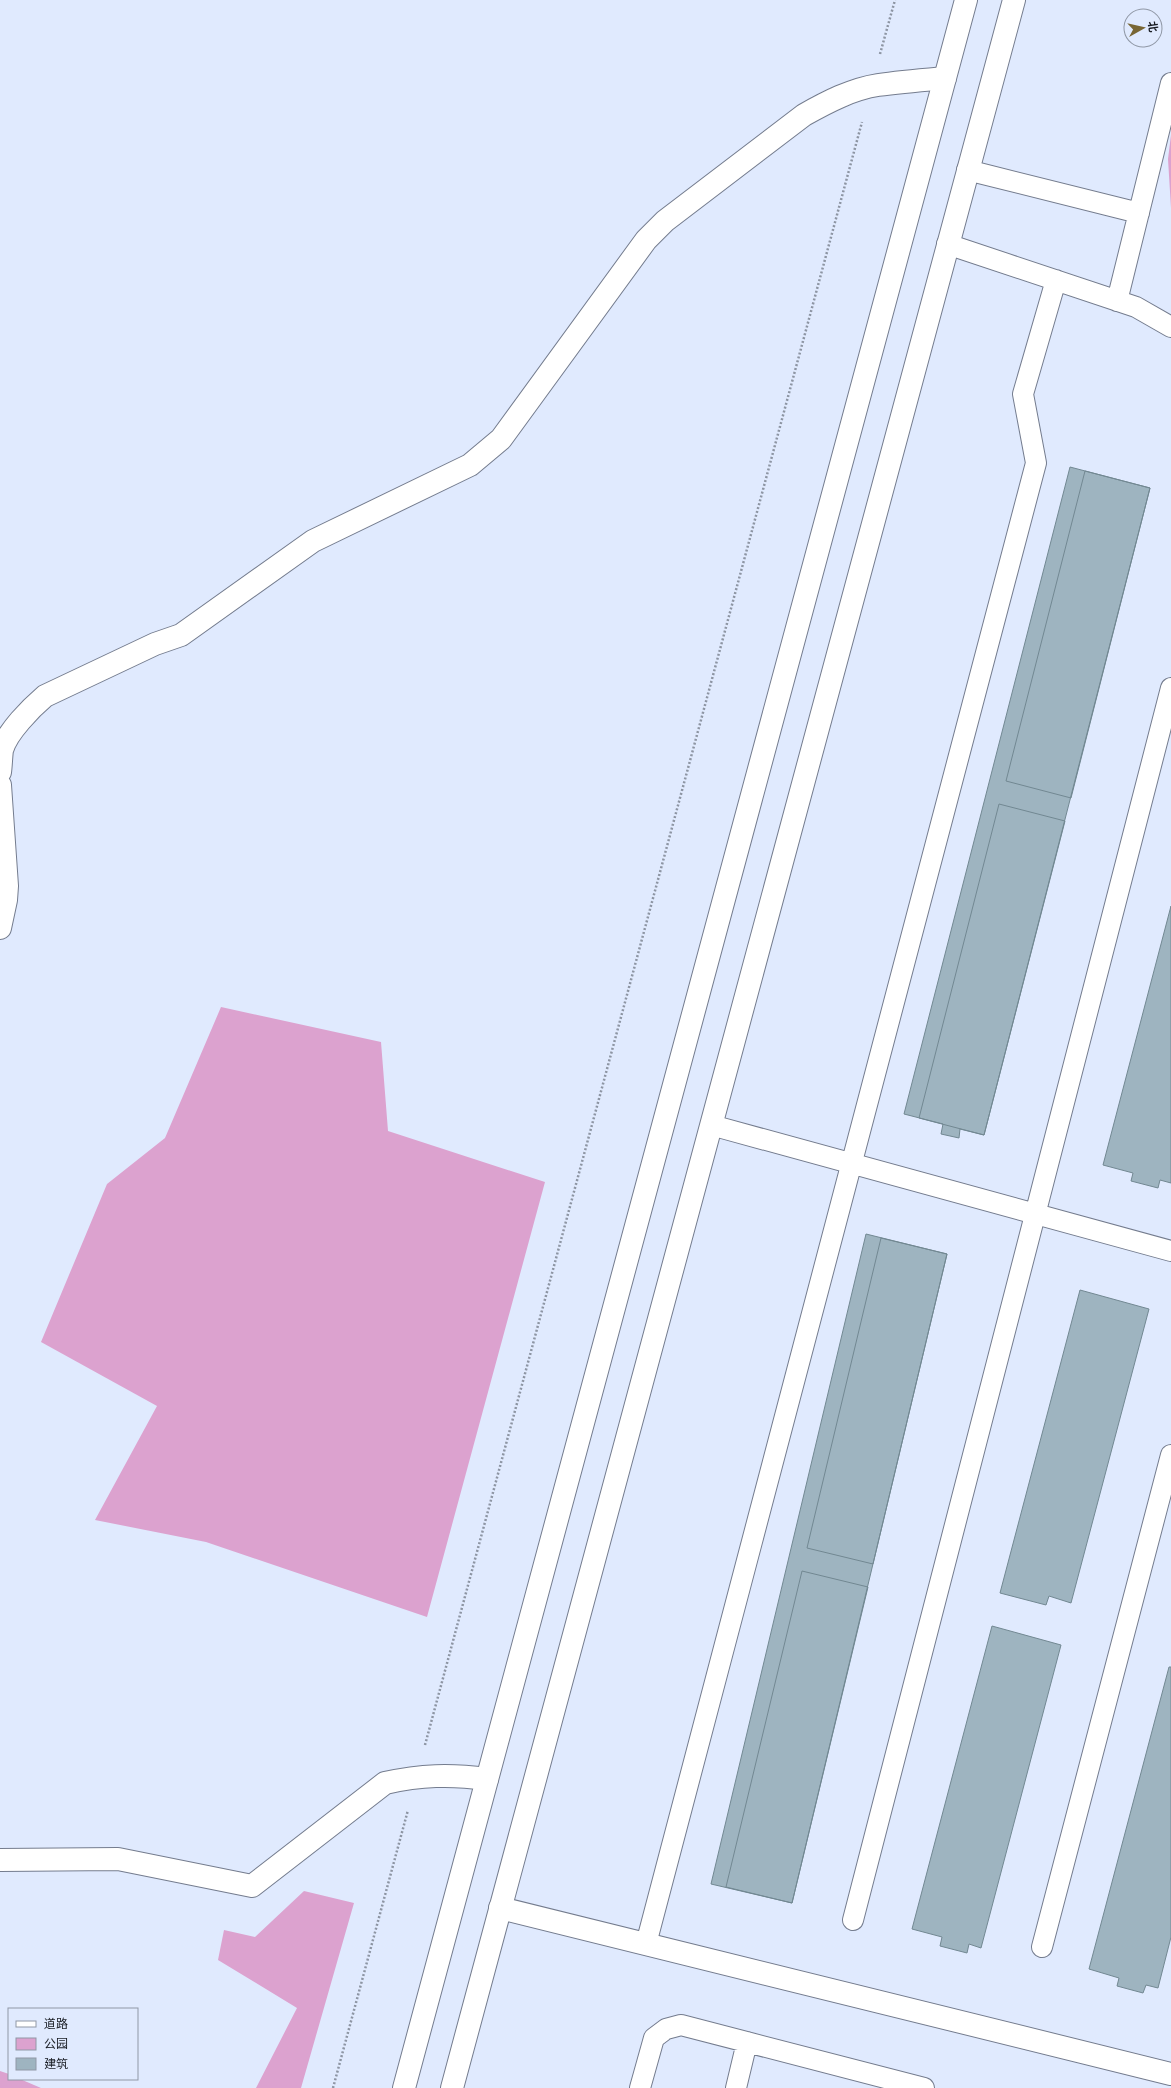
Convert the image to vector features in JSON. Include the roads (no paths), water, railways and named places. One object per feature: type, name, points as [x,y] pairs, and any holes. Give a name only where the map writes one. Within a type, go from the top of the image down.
[{"type":"main road","points":[[404,2088],[966,0]]},
{"type":"main road","points":[[452,2088],[947,244],[1014,0]]},
{"type":"main road","points":[[0,772],[3,749],[8,737],[34,705],[45,696],[155,644],[181,635],[313,540],[463,469],[482,458],[501,438],[646,240],[665,221],[804,114],[832,100],[872,87],[945,78]]},
{"type":"main road","points":[[0,785],[7,886],[6,900],[0,928]]},
{"type":"main road","points":[[0,1860],[118,1859],[252,1886],[385,1783],[438,1774],[487,1779]]},
{"type":"main road","points":[[500,1908],[1171,2074]]},
{"type":"lane","points":[[1117,300],[1171,83]]},
{"type":"lane","points":[[968,170],[1138,213]]},
{"type":"lane","points":[[947,244],[1136,307],[1171,327]]},
{"type":"lane","points":[[646,1944],[1036,464],[1023,394],[1056,280]]},
{"type":"lane","points":[[853,1920],[1171,688]]},
{"type":"lane","points":[[711,1125],[1171,1251]]},
{"type":"lane","points":[[1042,1948],[1171,1455]]},
{"type":"lane","points":[[640,2088],[654,2038],[666,2029],[681,2025],[923,2088]]},
{"type":"lane","points":[[736,2088],[747,2042]]}]
